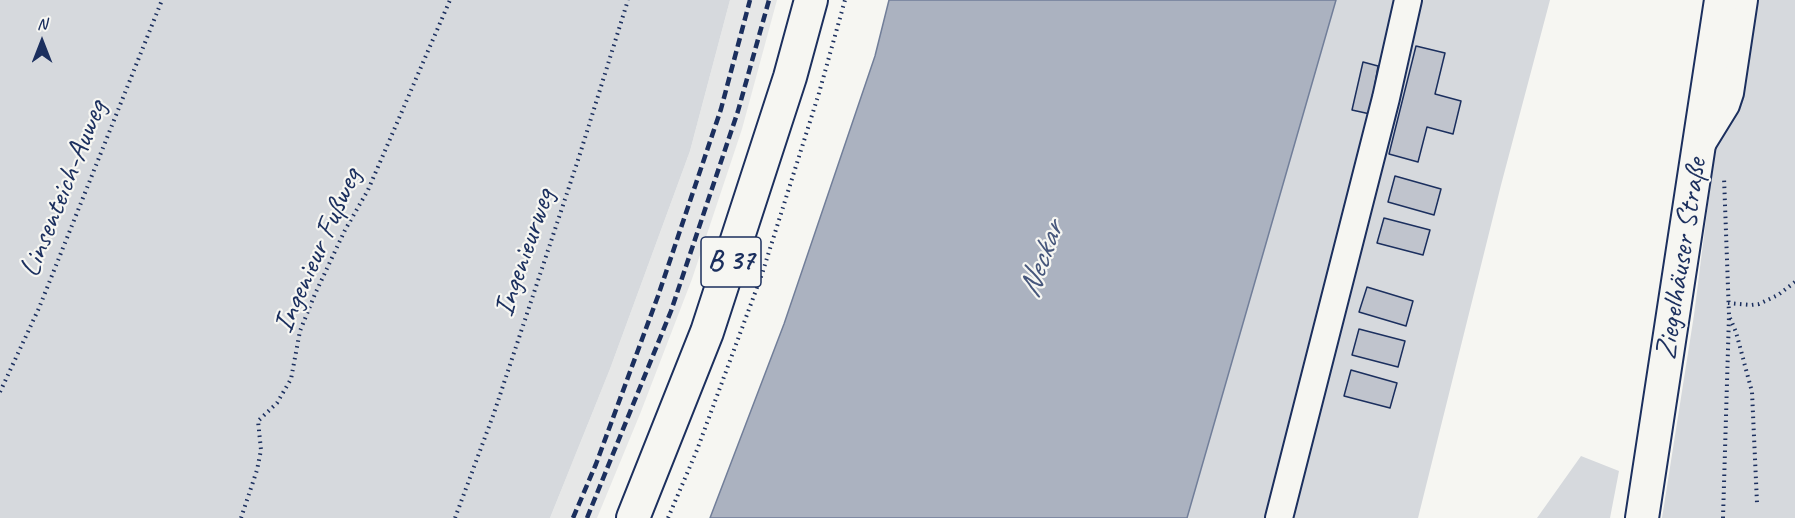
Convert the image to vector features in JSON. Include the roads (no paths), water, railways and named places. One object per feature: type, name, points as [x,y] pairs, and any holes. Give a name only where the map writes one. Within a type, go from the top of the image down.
[{"type":"main road","name":"B 37","points":[[633,518],[707,332],[786,88],[811,0]]},
{"type":"main road","name":"Ziegelhäuser Straße","points":[[1642,518],[1721,0]]},
{"type":"lane","points":[[1279,518],[1386,98],[1408,0]]},
{"type":"lane","points":[[1699,150],[1726,105],[1730,93],[1744,0]]},
{"type":"water","name":"Neckar","points":[[889,0],[1336,0],[1187,518],[710,518],[784,324],[875,56]]},
{"type":"railway","points":[[573,518],[596,464],[658,296],[721,109],[750,0]]},
{"type":"railway","points":[[587,518],[671,311],[738,111],[769,0]]}]
